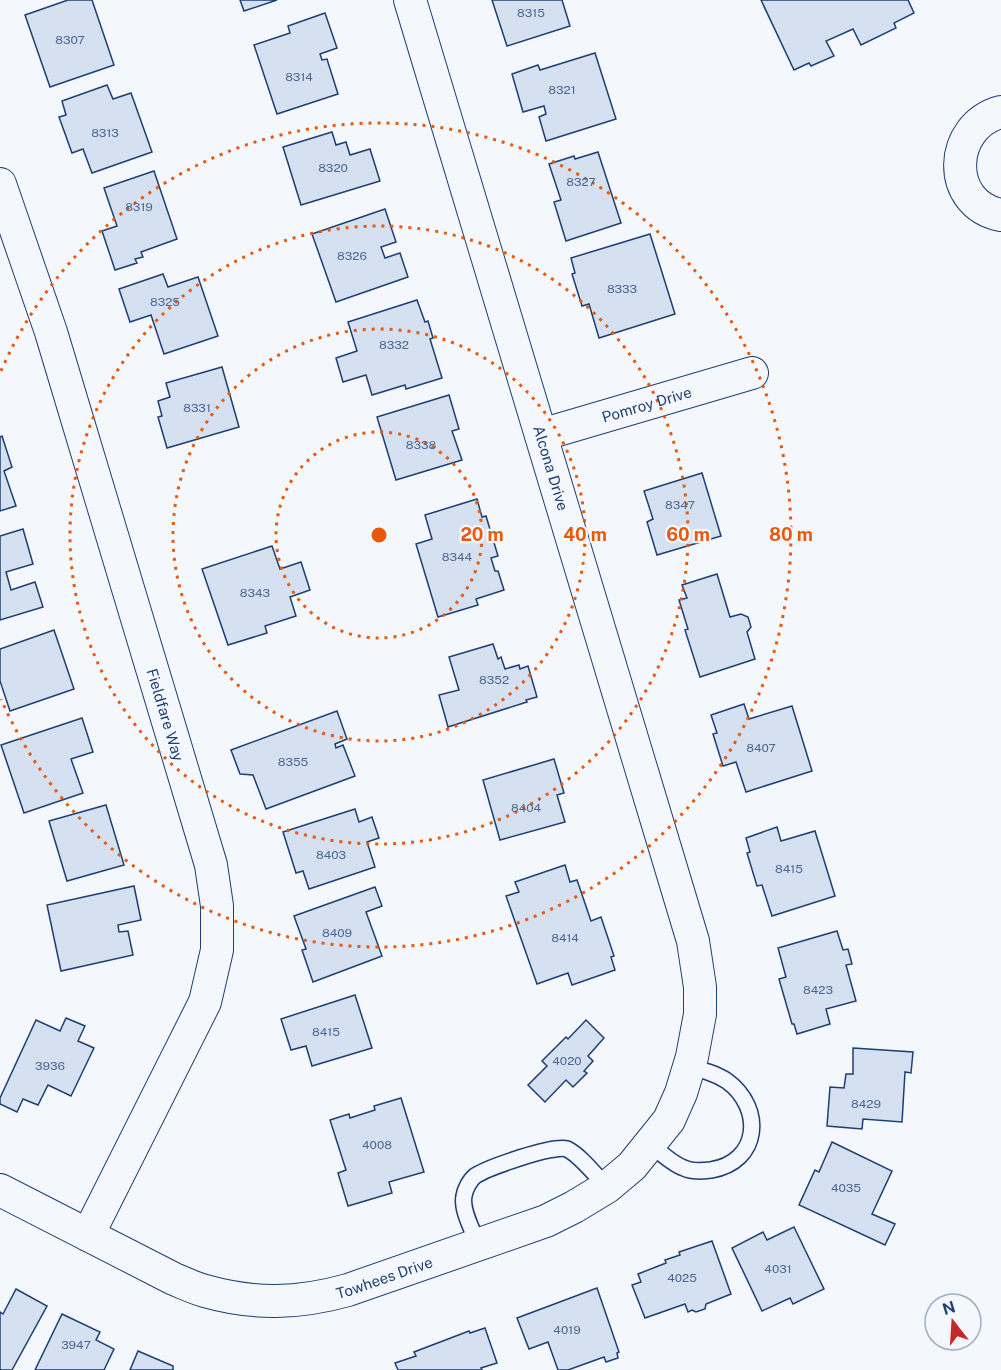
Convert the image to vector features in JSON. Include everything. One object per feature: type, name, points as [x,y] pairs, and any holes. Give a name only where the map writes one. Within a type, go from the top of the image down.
[{"type":"street","name":"Alcona Drive","points":[[410,0],[693,941],[700,987],[700,1014],[692,1055]]},
{"type":"street","points":[[1001,111],[991,114],[976,125],[965,140],[960,157],[960,174],[968,191],[979,204],[1001,215]]},
{"type":"street","name":"Fieldfare Way","points":[[0,184],[51,332],[211,865],[217,906],[217,950],[205,1002],[88,1235]]},
{"type":"street","name":"Pomroy Drive","points":[[541,435],[752,373]]},
{"type":"street","name":"Towhees Drive","points":[[0,1190],[174,1279],[201,1290],[254,1301],[318,1299],[546,1221],[607,1187],[632,1166],[669,1120],[681,1093],[692,1055]]},
{"type":"lane","points":[[650,1144],[682,1168],[704,1171],[727,1166],[748,1147],[752,1138],[751,1122],[746,1106],[737,1091],[725,1080],[710,1072],[692,1055]]},
{"type":"lane","points":[[478,1244],[463,1197],[474,1177],[487,1170],[549,1149],[566,1149],[607,1187]]},
{"type":"building","points":[[68,0],[92,0],[114,65],[50,87],[25,15]]},
{"type":"building","points":[[240,0],[277,0],[244,11]]},
{"type":"building","points":[[492,0],[562,0],[570,26],[507,46]]},
{"type":"building","points":[[761,0],[908,0],[914,13],[894,23],[896,28],[861,45],[853,29],[826,41],[834,56],[811,66],[809,63],[794,70]]},
{"type":"building","points":[[325,13],[337,48],[320,54],[322,60],[327,59],[338,94],[277,114],[254,45],[290,33],[288,26]]},
{"type":"building","points":[[595,53],[616,119],[546,141],[539,117],[546,114],[544,106],[523,112],[512,74],[538,65],[540,70]]},
{"type":"building","points":[[107,85],[113,99],[131,93],[152,152],[92,173],[83,149],[72,153],[59,117],[66,115],[62,101]]},
{"type":"building","points":[[332,132],[336,145],[346,142],[350,155],[370,149],[380,181],[301,205],[283,147]]},
{"type":"building","points":[[598,152],[621,223],[566,241],[554,202],[561,200],[549,164],[574,156],[575,159]]},
{"type":"building","points":[[154,171],[177,239],[141,252],[143,257],[135,259],[137,263],[115,270],[102,231],[117,226],[104,188]]},
{"type":"building","points":[[385,209],[396,242],[381,247],[385,258],[400,253],[408,277],[336,302],[312,234]]},
{"type":"building","points":[[650,234],[675,314],[599,338],[589,304],[582,306],[572,274],[575,273],[571,258]]},
{"type":"building","points":[[163,274],[168,287],[198,277],[218,336],[164,354],[151,315],[130,322],[119,289]]},
{"type":"building","points":[[417,300],[425,322],[428,321],[433,338],[430,339],[442,378],[406,389],[405,385],[372,395],[366,375],[343,382],[336,358],[357,351],[348,322]]},
{"type":"building","points":[[222,367],[239,427],[167,448],[158,417],[162,416],[158,401],[170,397],[166,383]]},
{"type":"building","points":[[449,395],[459,429],[452,431],[462,460],[396,480],[377,417]]},
{"type":"building","points":[[2,436],[12,467],[4,471],[16,506],[0,511],[0,437]]},
{"type":"building","points":[[702,473],[721,536],[657,555],[647,522],[653,519],[644,491]]},
{"type":"building","points":[[477,499],[482,517],[486,516],[498,556],[491,558],[504,590],[476,599],[478,605],[438,617],[416,544],[432,539],[425,515]]},
{"type":"building","points":[[23,529],[33,564],[6,572],[11,590],[35,582],[43,607],[0,620],[0,536]]},
{"type":"building","points":[[272,546],[280,569],[301,562],[310,590],[290,597],[296,616],[265,626],[267,633],[228,645],[202,569]]},
{"type":"building","points":[[717,574],[730,617],[741,614],[748,617],[751,627],[747,632],[755,659],[700,677],[685,630],[688,629],[679,600],[687,598],[682,585]]},
{"type":"building","points":[[54,630],[74,689],[10,711],[0,681],[0,649]]},
{"type":"building","points":[[493,644],[498,659],[501,657],[505,669],[519,665],[520,669],[528,666],[537,697],[448,727],[439,695],[459,690],[449,657]]},
{"type":"building","points":[[744,704],[749,719],[792,706],[812,771],[746,792],[736,762],[723,766],[713,734],[717,733],[711,715]]},
{"type":"building","points":[[337,711],[347,739],[335,744],[336,748],[343,745],[355,776],[266,809],[253,775],[240,774],[231,750]]},
{"type":"building","points":[[82,718],[93,752],[71,759],[83,793],[24,813],[1,745]]},
{"type":"building","points":[[554,759],[564,793],[557,795],[565,822],[500,840],[483,780]]},
{"type":"building","points":[[106,805],[124,865],[67,881],[49,821]]},
{"type":"building","points":[[355,809],[359,822],[372,817],[379,838],[367,842],[375,867],[309,889],[303,871],[296,873],[283,832]]},
{"type":"building","points":[[777,827],[781,841],[815,831],[835,896],[772,916],[762,885],[757,886],[747,853],[750,852],[746,838]]},
{"type":"building","points":[[565,865],[570,882],[577,880],[591,921],[601,917],[614,956],[611,957],[615,970],[572,985],[568,973],[537,984],[506,896],[519,892],[515,882]]},
{"type":"building","points":[[134,886],[141,920],[118,925],[119,932],[128,931],[133,955],[61,971],[47,905]]},
{"type":"building","points":[[375,887],[382,906],[366,912],[382,956],[313,982],[302,950],[306,949],[294,916]]},
{"type":"building","points":[[837,931],[843,950],[848,949],[852,964],[846,965],[856,1001],[826,1009],[830,1024],[797,1034],[779,979],[786,977],[778,948]]},
{"type":"building","points":[[355,995],[372,1048],[312,1066],[306,1046],[291,1050],[281,1019]]},
{"type":"building","points":[[66,1018],[85,1026],[78,1041],[94,1048],[71,1096],[48,1085],[38,1105],[23,1099],[17,1112],[0,1104],[0,1098],[36,1020],[60,1031]]},
{"type":"building","points":[[586,1020],[604,1038],[588,1056],[593,1061],[584,1071],[587,1073],[573,1087],[566,1080],[545,1102],[528,1085],[547,1066],[542,1061]]},
{"type":"building","points":[[853,1048],[913,1052],[911,1073],[905,1072],[902,1122],[863,1119],[862,1129],[827,1126],[830,1087],[844,1088],[846,1074],[853,1074]]},
{"type":"building","points":[[401,1098],[424,1172],[389,1182],[392,1193],[348,1206],[338,1173],[346,1170],[330,1120],[349,1114],[350,1118],[375,1110],[374,1106]]},
{"type":"building","points":[[832,1142],[892,1171],[872,1214],[895,1224],[885,1245],[799,1205],[815,1170],[819,1172]]},
{"type":"building","points":[[794,1227],[824,1289],[793,1304],[790,1298],[762,1311],[732,1248],[763,1232],[767,1240]]},
{"type":"building","points":[[712,1241],[731,1294],[706,1304],[705,1309],[696,1312],[692,1310],[688,1312],[685,1304],[645,1318],[632,1285],[641,1282],[638,1274],[666,1263],[665,1260],[680,1255],[679,1252]]},
{"type":"building","points":[[597,1288],[619,1352],[617,1353],[618,1358],[606,1362],[604,1357],[568,1370],[558,1370],[548,1342],[529,1349],[517,1318]]},
{"type":"building","points":[[16,1289],[47,1306],[12,1370],[0,1370],[0,1312],[3,1314]]},
{"type":"building","points":[[62,1314],[100,1332],[96,1340],[114,1349],[104,1370],[35,1370]]},
{"type":"building","points":[[485,1328],[497,1363],[481,1368],[482,1370],[398,1370],[395,1363],[416,1356],[414,1352],[469,1331],[470,1333]]},
{"type":"building","points":[[138,1351],[173,1366],[173,1370],[130,1370]]}]
